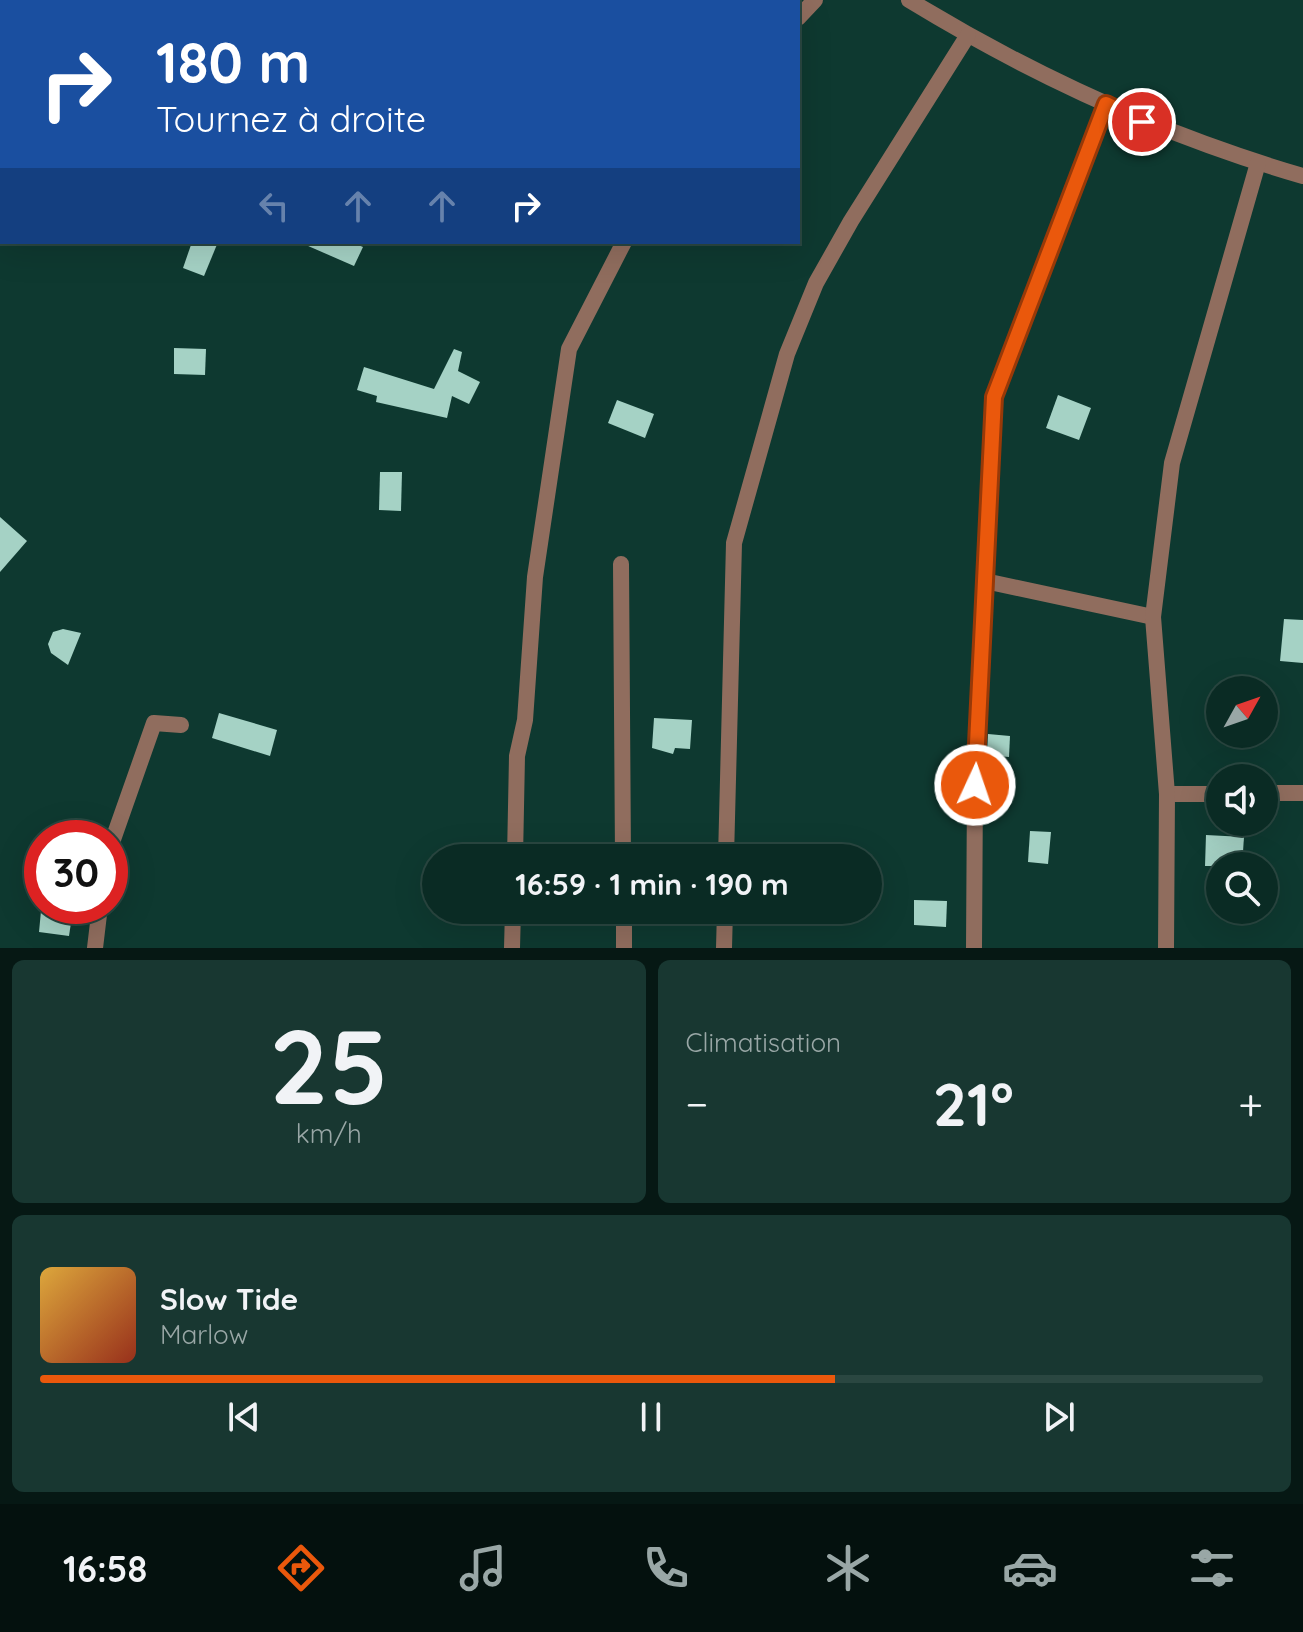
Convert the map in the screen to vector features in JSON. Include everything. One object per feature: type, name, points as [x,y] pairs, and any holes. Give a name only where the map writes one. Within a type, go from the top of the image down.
[{"type":"street","points":[[800,16],[815,0]]},
{"type":"street","points":[[909,0],[968,35],[1142,122],[1303,176]]},
{"type":"street","points":[[726,844],[734,543],[787,354],[816,283],[851,221],[968,35]]},
{"type":"street","points":[[974,948],[975,785],[996,386],[1106,104]]},
{"type":"street","points":[[1166,948],[1167,794],[1153,617],[1172,463],[1258,163]]},
{"type":"street","points":[[515,844],[517,756],[525,720],[535,577],[569,349],[623,244]]},
{"type":"street","points":[[621,564],[623,844]]},
{"type":"street","points":[[985,581],[1153,617]]},
{"type":"street","points":[[120,820],[154,723],[181,725]]},
{"type":"street","points":[[1278,793],[1303,793]]},
{"type":"street","points":[[1167,794],[1206,794]]},
{"type":"street","points":[[95,948],[98,924]]},
{"type":"street","points":[[512,948],[513,924]]},
{"type":"street","points":[[624,924],[624,948]]},
{"type":"street","points":[[724,948],[725,924]]},
{"type":"building","points":[[191,244],[217,244],[204,276],[183,268]]},
{"type":"building","points":[[304,244],[356,244],[363,247],[354,266]]},
{"type":"building","points":[[174,348],[206,349],[205,375],[174,374]]},
{"type":"building","points":[[454,349],[462,352],[458,371],[480,382],[469,404],[452,396],[447,418],[376,402],[377,396],[357,390],[364,367],[434,389]]},
{"type":"building","points":[[1058,395],[1091,408],[1079,440],[1046,428]]},
{"type":"building","points":[[617,400],[654,414],[645,438],[608,423]]},
{"type":"building","points":[[380,472],[402,472],[401,511],[379,510]]},
{"type":"building","points":[[0,517],[27,541],[0,572]]},
{"type":"building","points":[[1284,619],[1303,620],[1303,663],[1280,661]]},
{"type":"building","points":[[63,629],[81,633],[68,665],[51,653],[48,644],[53,632]]},
{"type":"building","points":[[219,713],[277,730],[270,756],[212,738]]},
{"type":"building","points":[[654,718],[692,720],[690,749],[675,748],[673,754],[652,748]]},
{"type":"building","points":[[988,734],[1010,736],[1009,757],[987,755]]},
{"type":"building","points":[[1030,831],[1051,832],[1048,864],[1028,862]]},
{"type":"building","points":[[1206,835],[1244,837],[1243,852],[1206,852],[1205,866]]},
{"type":"building","points":[[914,900],[947,901],[946,927],[914,925]]},
{"type":"building","points":[[40,924],[71,924],[69,936],[39,932]]},
{"type":"route","points":[[975,785],[996,386],[1106,104],[1142,122]]}]
